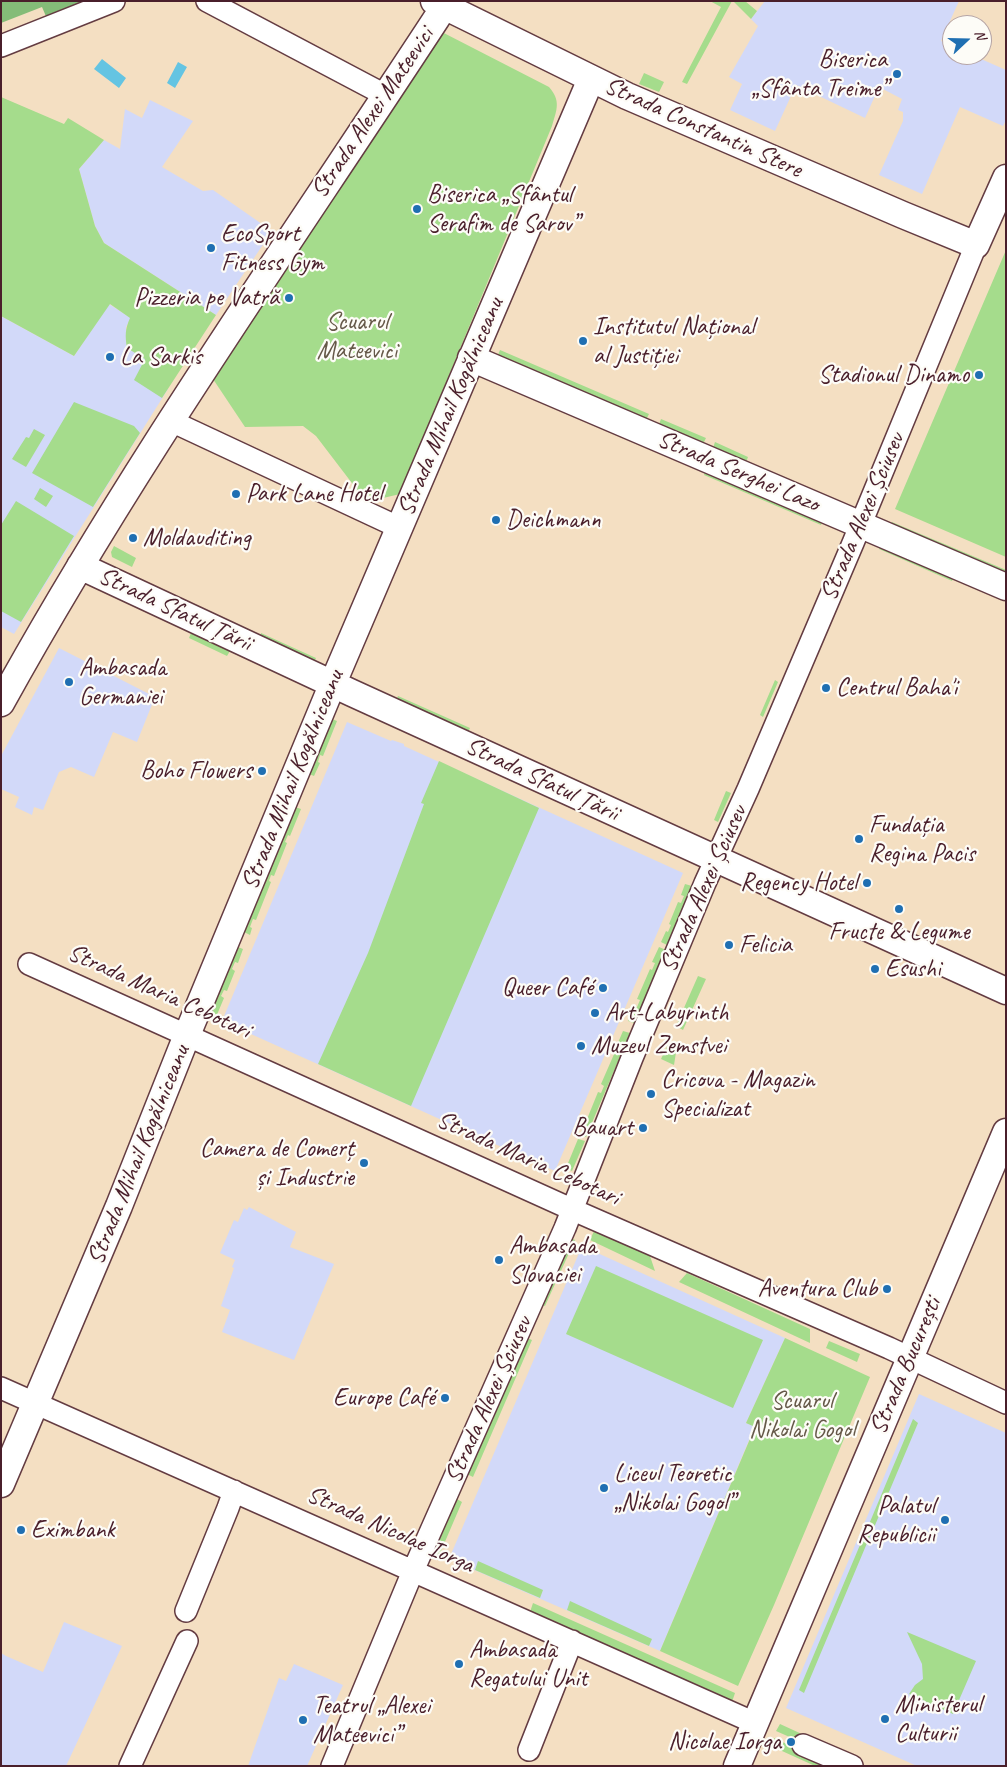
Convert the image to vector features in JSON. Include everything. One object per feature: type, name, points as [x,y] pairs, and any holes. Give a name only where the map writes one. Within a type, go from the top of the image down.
[{"type":"main road","name":"Strada Alexei Mateevici","points":[[1,703],[80,566],[171,421],[385,95],[439,4]]},
{"type":"main road","name":"Strada Constantin Stere","points":[[439,4],[590,79],[894,212],[976,245]]},
{"type":"main road","name":"Strada Mihail Kogălniceanu","points":[[1,1484],[119,1206],[187,1035],[332,684],[590,79]]},
{"type":"main road","name":"Strada Alexei Șciusev","points":[[976,245],[1006,178]]},
{"type":"main road","name":"Strada Serghei Lazo","points":[[471,358],[1006,587]]},
{"type":"main road","name":"Strada Sfatul Țării","points":[[80,566],[332,684],[1006,992]]},
{"type":"main road","name":"Strada București","points":[[737,1766],[1006,1132]]},
{"type":"street","points":[[1,46],[114,1]]},
{"type":"street","points":[[208,1],[385,95]]},
{"type":"street","name":"Strada Alexei Șciusev","points":[[332,1766],[413,1571],[571,1210],[715,858],[751,781],[861,524],[976,245]]},
{"type":"street","points":[[171,421],[400,528]]},
{"type":"street","name":"Strada Maria Cebotari","points":[[29,964],[571,1210],[909,1358],[1006,1403]]},
{"type":"street","name":"Strada Nicolae Iorga","points":[[1,1388],[755,1723]]},
{"type":"street","points":[[186,1611],[234,1491]]},
{"type":"street","points":[[528,1750],[572,1641]]},
{"type":"street","points":[[130,1766],[187,1642]]},
{"type":"street","points":[[803,1745],[852,1766]]},
{"type":"shaded area","points":[[765,1],[959,1],[953,15],[942,15],[942,65],[992,64],[1006,70],[1006,120],[1003,126],[960,107],[922,194],[879,175],[903,121],[903,112],[898,110],[902,99],[879,87],[865,118],[796,85],[775,131],[730,110],[742,84],[729,77],[758,26],[751,19]]},
{"type":"shaded area","points":[[150,100],[193,121],[162,167],[203,191],[213,190],[272,231],[216,315],[104,243],[95,226],[79,169],[104,140],[120,149],[125,109],[142,118]]},
{"type":"shaded area","points":[[109,304],[131,318],[126,327],[127,348],[166,371],[168,389],[14,634],[1,627],[1,316],[74,356]]},
{"type":"shaded area","points":[[59,648],[155,697],[137,742],[113,732],[94,777],[71,767],[59,772],[43,810],[34,807],[32,815],[15,807],[19,797],[1,789],[1,756]]},
{"type":"shaded area","points":[[347,722],[391,741],[404,744],[404,746],[683,873],[555,1171],[222,1021]]},
{"type":"shaded area","points":[[249,1207],[296,1232],[290,1247],[334,1264],[294,1360],[222,1332],[230,1310],[221,1306],[235,1260],[220,1253],[234,1220],[238,1222],[244,1208],[247,1210]]},
{"type":"shaded area","name":"Liceul Teoretic „Nikolai Gogol”","points":[[582,1246],[785,1338],[746,1423],[755,1426],[660,1651],[449,1559]]},
{"type":"shaded area","name":"Palatul Republicii","points":[[919,1394],[1006,1433],[1006,1766],[917,1766],[786,1708]]},
{"type":"shaded area","points":[[64,1622],[122,1646],[66,1766],[1,1766],[1,1653],[43,1672]]},
{"type":"shaded area","name":"Teatrul „Alexei Mateevici”","points":[[294,1664],[343,1685],[307,1766],[248,1766],[279,1678],[286,1681]]},
{"type":"green space","points":[[1,1],[84,1],[86,5],[48,21],[42,7],[1,23]]},
{"type":"green space","points":[[710,1],[732,1],[687,84],[682,82],[721,7]]},
{"type":"green space","points":[[733,1],[745,1],[757,11],[751,19]]},
{"type":"green space","name":"Scuarul Mateevici","points":[[438,30],[549,87],[557,101],[557,105],[552,126],[400,494],[379,499],[358,491],[316,436],[303,426],[245,427],[211,376]]},
{"type":"green space","points":[[644,73],[664,82],[659,92],[639,84]]},
{"type":"green space","points":[[1,97],[64,124],[68,118],[104,140],[79,169],[95,226],[104,243],[216,315],[162,398],[134,380],[145,359],[127,348],[126,333],[130,318],[110,304],[74,356],[1,316]]},
{"type":"green space","name":"Stadionul Dinamo","points":[[1006,250],[1006,557],[895,509]]},
{"type":"green space","points":[[500,350],[649,414],[645,422],[497,357]]},
{"type":"green space","points":[[74,402],[134,426],[140,433],[93,507],[32,473]]},
{"type":"green space","points":[[661,419],[706,438],[702,446],[658,427]]},
{"type":"green space","points":[[34,429],[45,435],[26,467],[12,459],[26,437],[29,438]]},
{"type":"green space","points":[[715,442],[748,457],[745,465],[712,451]]},
{"type":"green space","points":[[707,466],[824,517],[821,525],[704,475]]},
{"type":"green space","points":[[40,488],[53,496],[46,507],[34,499]]},
{"type":"green space","points":[[16,501],[74,536],[21,622],[1,611],[1,525]]},
{"type":"green space","points":[[892,522],[1006,570],[1006,578],[890,528]]},
{"type":"green space","points":[[881,544],[954,575],[952,581],[879,549]]},
{"type":"green space","points":[[114,546],[136,558],[132,567],[112,557],[111,552]]},
{"type":"green space","points":[[191,633],[230,651],[227,656],[189,638]]},
{"type":"green space","points":[[261,633],[316,658],[314,663],[260,638]]},
{"type":"green space","points":[[775,680],[778,682],[763,717],[760,715]]},
{"type":"green space","points":[[398,696],[470,728],[467,734],[396,701]]},
{"type":"green space","points":[[332,719],[337,721],[323,756],[320,755],[318,762],[320,763],[314,776],[309,774]]},
{"type":"green space","points":[[439,761],[539,808],[411,1106],[318,1064],[368,953],[424,804],[421,803]]},
{"type":"green space","points":[[726,791],[731,793],[718,822],[714,820]]},
{"type":"green space","points":[[295,807],[301,809],[290,836],[288,835],[285,842],[287,843],[274,876],[271,875],[269,881],[271,882],[256,920],[253,919],[250,935],[244,932]]},
{"type":"green space","points":[[685,884],[692,886],[667,945],[661,942],[671,925],[669,924],[678,902],[681,903],[684,896],[681,895]]},
{"type":"green space","points":[[238,947],[243,949],[238,963],[235,962],[232,969],[235,971],[227,991],[224,990],[221,996],[224,998],[216,1017],[210,1014]]},
{"type":"green space","points":[[659,947],[666,950],[634,1023],[628,1021],[640,1000],[637,999],[650,969],[652,970],[655,963],[652,962]]},
{"type":"green space","points":[[698,976],[706,979],[683,1030],[676,1026]]},
{"type":"green space","points":[[623,1031],[630,1033],[586,1137],[580,1135],[582,1131],[585,1132],[587,1126],[585,1124],[598,1092],[601,1093],[604,1086],[601,1084],[615,1052],[617,1053],[620,1047],[617,1045]]},
{"type":"green space","points":[[669,1042],[677,1046],[674,1065],[661,1059]]},
{"type":"green space","points":[[578,1139],[585,1141],[572,1171],[566,1168]]},
{"type":"green space","points":[[594,1231],[650,1256],[655,1271],[590,1240]]},
{"type":"green space","points":[[569,1237],[575,1240],[545,1306],[539,1304]]},
{"type":"green space","points":[[596,1266],[763,1340],[733,1408],[566,1334]]},
{"type":"green space","points":[[687,1273],[810,1329],[810,1343],[679,1282]]},
{"type":"green space","points":[[525,1337],[532,1340],[473,1477],[467,1474]]},
{"type":"green space","name":"Scuarul Nikolai Gogol","points":[[785,1338],[870,1377],[738,1686],[660,1651],[755,1427],[746,1423]]},
{"type":"green space","points":[[829,1341],[860,1354],[857,1362],[826,1348]]},
{"type":"green space","points":[[913,1419],[918,1423],[873,1530],[867,1529]]},
{"type":"green space","points":[[457,1499],[462,1502],[438,1558],[433,1555]]},
{"type":"green space","points":[[865,1533],[870,1536],[804,1693],[799,1690]]},
{"type":"green space","points":[[478,1561],[543,1590],[540,1598],[475,1570]]},
{"type":"green space","points":[[570,1601],[652,1639],[649,1646],[567,1610]]},
{"type":"green space","points":[[533,1603],[735,1693],[732,1702],[530,1612]]},
{"type":"green space","points":[[907,1632],[976,1661],[953,1714],[909,1694],[915,1685],[923,1679],[922,1664]]},
{"type":"green space","points":[[780,1724],[804,1735],[801,1742],[776,1731]]},
{"type":"green space","points":[[774,1738],[834,1766],[815,1766],[771,1746]]},
{"type":"water","points":[[102,59],[126,78],[119,88],[94,69]]},
{"type":"water","points":[[178,62],[187,67],[175,88],[167,83]]},
{"type":"place","name":"Biserica „Sfânta Treime”","points":[[897,74]]},
{"type":"place","name":"Biserica „Sfântul Serafim de Sarov”","points":[[417,209]]},
{"type":"place","name":"EcoSport Fitness Gym","points":[[211,248]]},
{"type":"place","name":"Pizzeria pe Vatră","points":[[289,298]]},
{"type":"place","name":"Institutul Național al Justiției","points":[[583,341]]},
{"type":"place","name":"La Sarkis","points":[[110,357]]},
{"type":"place","name":"Stadionul Dinamo","points":[[979,375]]},
{"type":"place","name":"Park Lane Hotel","points":[[236,494]]},
{"type":"place","name":"Deichmann","points":[[496,520]]},
{"type":"place","name":"Moldauditing","points":[[133,538]]},
{"type":"place","name":"Ambasada Germaniei","points":[[69,682]]},
{"type":"place","name":"Centrul Baha'i","points":[[826,688]]},
{"type":"place","name":"Boho Flowers","points":[[262,771]]},
{"type":"place","name":"Fundația Regina Pacis","points":[[859,839]]},
{"type":"place","name":"Regency Hotel","points":[[867,883]]},
{"type":"place","name":"Fructe & Legume","points":[[899,909]]},
{"type":"place","name":"Felicia","points":[[729,945]]},
{"type":"place","name":"Esushi","points":[[875,969]]},
{"type":"place","name":"Queer Café","points":[[603,988]]},
{"type":"place","name":"Art-Labyrinth","points":[[595,1013]]},
{"type":"place","name":"Muzeul Zemstvei","points":[[581,1046]]},
{"type":"place","name":"Cricova - Magazin Specializat","points":[[651,1094]]},
{"type":"place","name":"Bauart","points":[[643,1128]]},
{"type":"place","name":"Camera de Comerț și Industrie","points":[[364,1163]]},
{"type":"place","name":"Ambasada Slovaciei","points":[[499,1260]]},
{"type":"place","name":"Aventura Club","points":[[887,1289]]},
{"type":"place","name":"Europe Café","points":[[445,1398]]},
{"type":"place","name":"Liceul Teoretic „Nikolai Gogol”","points":[[604,1488]]},
{"type":"place","name":"Palatul Republicii","points":[[945,1520]]},
{"type":"place","name":"Eximbank","points":[[21,1530]]},
{"type":"place","name":"Ambasada Regatului Unit","points":[[459,1664]]},
{"type":"place","name":"Ministerul Culturii","points":[[885,1719]]},
{"type":"place","name":"Teatrul „Alexei Mateevici”","points":[[303,1720]]},
{"type":"place","name":"Nicolae Iorga","points":[[791,1742]]}]
